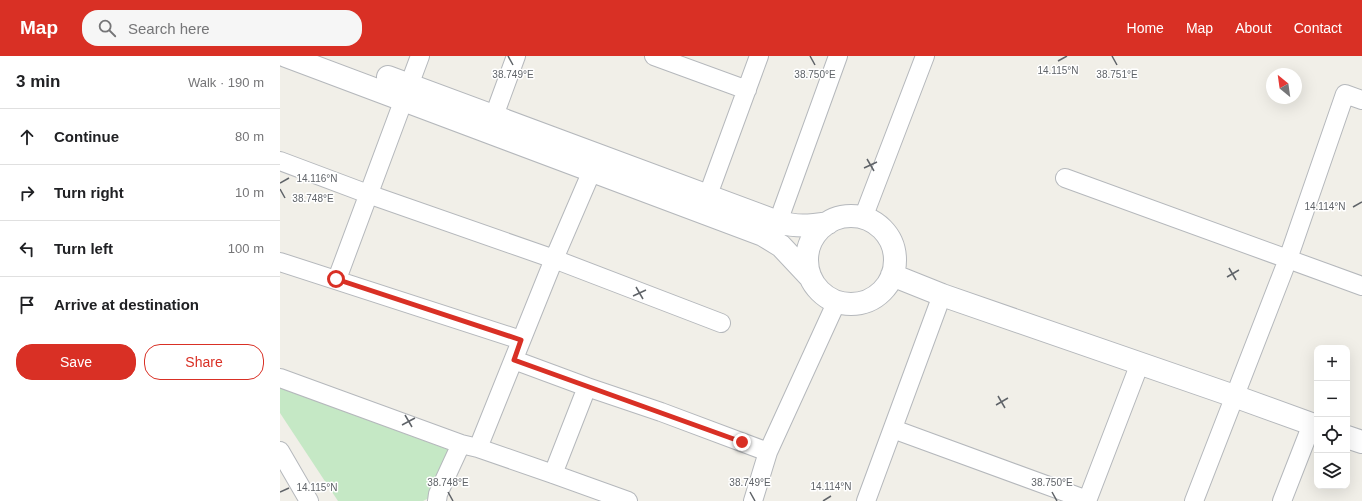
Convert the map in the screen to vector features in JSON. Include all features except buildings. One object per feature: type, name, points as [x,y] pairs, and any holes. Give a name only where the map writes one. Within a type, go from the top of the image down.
[{"type":"street","points":[[286,56],[406,92],[494,116],[595,163],[763,235],[782,246],[824,295],[837,301],[844,303],[865,301],[874,297],[882,290],[889,282],[895,262],[891,241],[878,225],[863,218],[848,216],[837,218],[819,230],[813,238],[807,258],[811,278]]},
{"type":"street","points":[[330,56],[406,92],[595,163],[708,195],[778,222],[797,226],[828,223]]},
{"type":"street","points":[[336,279],[420,56]]},
{"type":"street","points":[[494,116],[516,56]]},
{"type":"street","points":[[654,56],[747,90]]},
{"type":"street","points":[[708,195],[759,56]]},
{"type":"street","points":[[778,222],[838,56]]},
{"type":"street","points":[[863,218],[925,56]]},
{"type":"street","points":[[1194,501],[1288,258],[1345,94],[1362,100]]},
{"type":"street","points":[[280,161],[368,194],[554,259],[721,323]]},
{"type":"street","points":[[478,448],[554,259],[595,163]]},
{"type":"street","points":[[1065,178],[1362,286]]},
{"type":"street","points":[[280,262],[521,340]]},
{"type":"street","points":[[892,275],[1314,425]]},
{"type":"street","points":[[866,501],[942,294]]},
{"type":"street","points":[[753,501],[768,452],[837,301]]},
{"type":"street","points":[[514,360],[768,452]]},
{"type":"street","points":[[893,429],[1087,500],[1140,363]]},
{"type":"street","points":[[280,378],[461,444],[478,448],[628,501]]},
{"type":"street","points":[[554,474],[587,387]]},
{"type":"street","points":[[1282,501],[1314,427]]},
{"type":"street","points":[[1350,438],[1362,442]]},
{"type":"street","points":[[437,501],[438,494],[461,444]]},
{"type":"street","points":[[280,451],[309,501]]},
{"type":"green space","points":[[280,388],[452,451],[429,498],[423,501],[338,501],[280,413]]},
{"type":"route","points":[[336,279],[521,340],[514,360],[742,442]]}]
